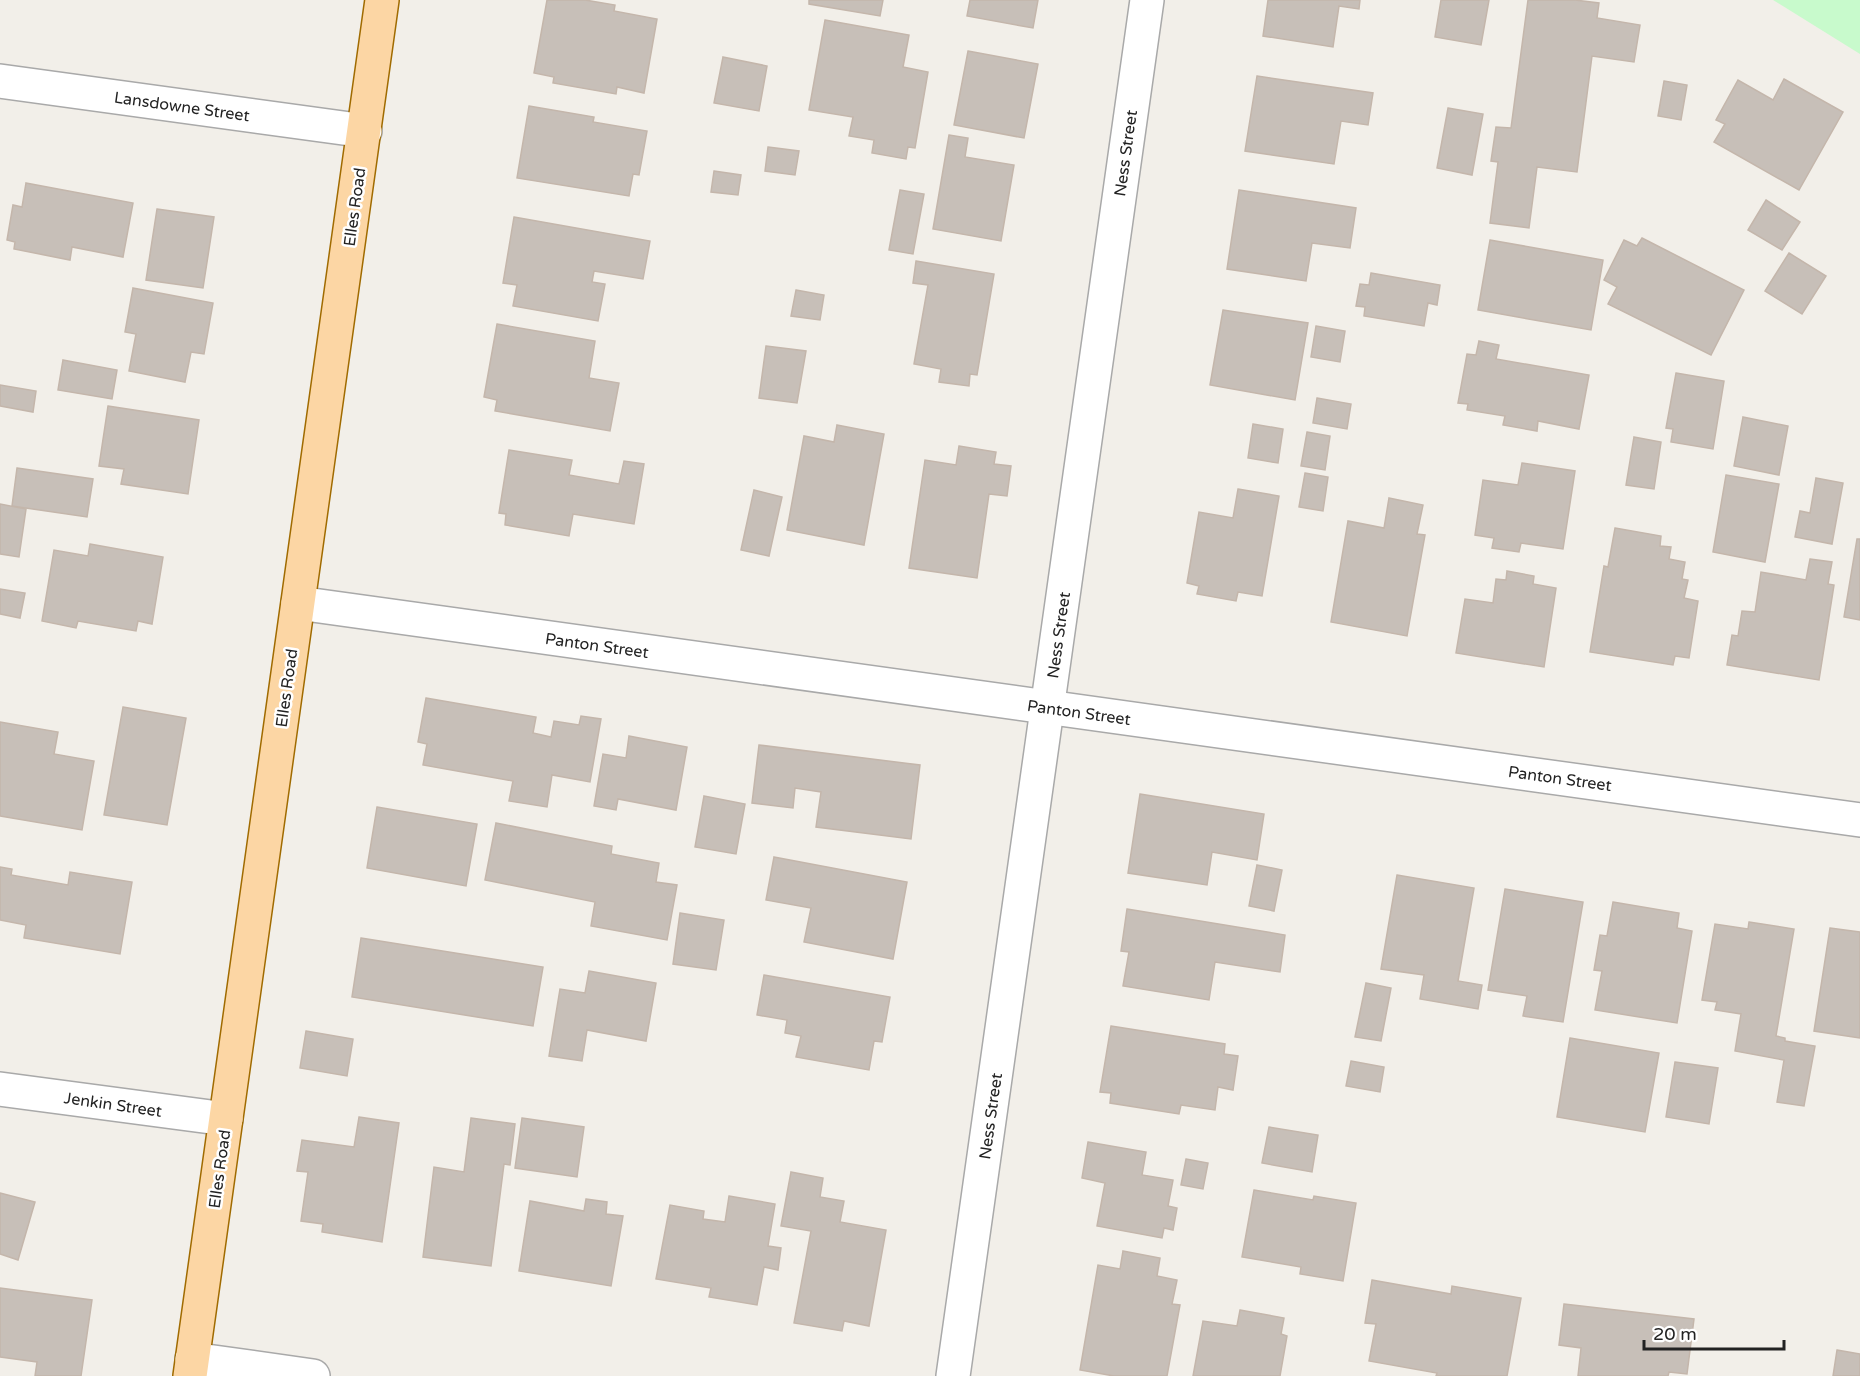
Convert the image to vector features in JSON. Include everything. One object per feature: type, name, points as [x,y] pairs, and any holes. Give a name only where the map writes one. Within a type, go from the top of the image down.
[{"type":"main road","name":"Elles Road","points":[[191,1367],[382,0]]},
{"type":"street","name":"Ness Street","points":[[953,1376],[1146,0]]},
{"type":"street","name":"Lansdowne Street","points":[[0,81],[365,131]]},
{"type":"street","name":"Panton Street","points":[[298,603],[1860,820]]},
{"type":"street","name":"Jenkin Street","points":[[0,1089],[226,1119]]},
{"type":"street","points":[[191,1367],[313,1376]]},
{"type":"green space","points":[[1773,0],[1860,0],[1860,54]]},
{"type":"building","points":[[547,0],[585,0],[615,5],[614,11],[657,19],[644,93],[617,87],[616,94],[553,83],[554,77],[534,73]]},
{"type":"building","points":[[809,0],[883,0],[880,16],[809,4]]},
{"type":"building","points":[[970,0],[1038,0],[1033,28],[967,16]]},
{"type":"building","points":[[1268,0],[1360,0],[1359,9],[1339,6],[1333,47],[1263,36]]},
{"type":"building","points":[[1441,0],[1489,0],[1481,45],[1435,37]]},
{"type":"building","points":[[1528,0],[1575,0],[1599,3],[1597,18],[1640,25],[1634,62],[1592,56],[1577,172],[1537,167],[1529,228],[1490,223],[1498,162],[1491,161],[1496,127],[1511,128]]},
{"type":"building","points":[[825,20],[909,35],[903,67],[928,72],[915,148],[908,147],[906,159],[872,153],[874,140],[849,136],[853,117],[809,110]]},
{"type":"building","points":[[968,51],[1038,64],[1024,138],[954,125]]},
{"type":"building","points":[[723,57],[767,66],[759,111],[714,103]]},
{"type":"building","points":[[1257,76],[1373,93],[1368,125],[1341,121],[1334,164],[1245,151]]},
{"type":"building","points":[[1784,79],[1843,112],[1799,190],[1714,142],[1725,124],[1716,120],[1738,80],[1773,100]]},
{"type":"building","points":[[1664,81],[1687,85],[1681,120],[1658,116]]},
{"type":"building","points":[[529,106],[594,117],[593,122],[647,131],[639,175],[633,174],[629,196],[517,178]]},
{"type":"building","points":[[1448,108],[1483,114],[1472,175],[1437,168]]},
{"type":"building","points":[[949,135],[968,138],[965,157],[1014,165],[1001,241],[933,229]]},
{"type":"building","points":[[768,147],[799,151],[795,175],[765,171]]},
{"type":"building","points":[[714,171],[741,175],[738,195],[711,192]]},
{"type":"building","points":[[26,183],[133,203],[123,257],[72,247],[70,260],[14,249],[15,242],[7,240],[13,205],[22,207]]},
{"type":"building","points":[[900,190],[924,194],[913,254],[889,250]]},
{"type":"building","points":[[1239,190],[1356,208],[1350,248],[1312,243],[1306,281],[1227,269]]},
{"type":"building","points":[[1766,200],[1800,222],[1782,250],[1748,230]]},
{"type":"building","points":[[157,209],[214,217],[203,288],[146,280]]},
{"type":"building","points":[[514,217],[650,241],[643,279],[594,271],[592,282],[605,284],[598,321],[513,306],[517,285],[503,283]]},
{"type":"building","points":[[1642,238],[1744,290],[1711,355],[1608,304],[1617,287],[1604,280],[1624,240],[1637,246]]},
{"type":"building","points":[[1490,240],[1603,260],[1591,330],[1478,310]]},
{"type":"building","points":[[1789,253],[1826,276],[1802,314],[1765,291]]},
{"type":"building","points":[[916,261],[994,274],[977,375],[970,374],[969,386],[939,382],[941,369],[914,364],[928,285],[913,283]]},
{"type":"building","points":[[1371,273],[1440,285],[1437,305],[1428,303],[1424,326],[1364,316],[1365,307],[1356,306],[1360,284],[1369,285]]},
{"type":"building","points":[[133,288],[213,303],[204,354],[191,352],[185,382],[129,371],[136,334],[125,332]]},
{"type":"building","points":[[796,290],[824,295],[820,320],[791,316]]},
{"type":"building","points":[[1223,310],[1308,323],[1295,400],[1210,385]]},
{"type":"building","points":[[497,324],[595,341],[589,378],[619,383],[610,431],[495,411],[497,400],[484,397]]},
{"type":"building","points":[[1316,326],[1345,331],[1340,362],[1311,357]]},
{"type":"building","points":[[1479,341],[1499,345],[1496,359],[1589,375],[1579,429],[1538,421],[1537,431],[1503,425],[1505,416],[1467,410],[1468,404],[1458,403],[1467,354],[1476,355]]},
{"type":"building","points":[[766,346],[806,351],[797,403],[759,398]]},
{"type":"building","points":[[63,360],[117,370],[112,399],[58,390]]},
{"type":"building","points":[[1676,373],[1724,381],[1713,449],[1671,442],[1673,429],[1666,428]]},
{"type":"building","points":[[0,385],[36,391],[33,412],[0,406]]},
{"type":"building","points":[[1317,398],[1351,404],[1347,429],[1313,423]]},
{"type":"building","points":[[108,406],[199,420],[188,494],[121,484],[124,469],[99,466]]},
{"type":"building","points":[[1743,417],[1788,426],[1779,475],[1734,466]]},
{"type":"building","points":[[1253,424],[1283,429],[1278,463],[1248,458]]},
{"type":"building","points":[[837,425],[884,434],[864,545],[787,530],[804,436],[834,442]]},
{"type":"building","points":[[1307,432],[1330,436],[1325,470],[1301,466]]},
{"type":"building","points":[[1634,437],[1661,442],[1654,489],[1626,485]]},
{"type":"building","points":[[959,446],[996,452],[994,464],[1011,466],[1007,496],[989,494],[977,578],[909,568],[925,460],[956,465]]},
{"type":"building","points":[[509,450],[572,460],[569,475],[619,484],[624,461],[644,464],[634,524],[573,514],[569,536],[505,525],[506,514],[499,513]]},
{"type":"building","points":[[1522,463],[1575,471],[1563,549],[1521,543],[1519,552],[1492,548],[1494,538],[1475,535],[1483,480],[1518,485]]},
{"type":"building","points":[[17,468],[93,479],[87,517],[12,506]]},
{"type":"building","points":[[1305,473],[1328,477],[1323,511],[1299,507]]},
{"type":"building","points":[[1726,475],[1779,484],[1765,562],[1713,552]]},
{"type":"building","points":[[1816,478],[1843,483],[1832,544],[1795,537],[1800,511],[1810,513]]},
{"type":"building","points":[[1238,489],[1279,496],[1262,596],[1238,592],[1236,601],[1197,594],[1199,586],[1187,583],[1199,512],[1233,518]]},
{"type":"building","points":[[754,490],[782,497],[769,556],[741,550]]},
{"type":"building","points":[[1389,498],[1423,505],[1417,534],[1425,535],[1407,636],[1331,622],[1348,521],[1384,528]]},
{"type":"building","points":[[0,504],[26,509],[19,557],[0,554]]},
{"type":"building","points":[[1615,528],[1661,536],[1660,546],[1671,547],[1669,559],[1685,562],[1682,579],[1688,580],[1684,598],[1698,601],[1689,658],[1675,656],[1673,665],[1590,652],[1604,566],[1608,567]]},
{"type":"building","points":[[1857,539],[1860,539],[1860,620],[1844,617]]},
{"type":"building","points":[[90,544],[163,557],[152,624],[138,621],[136,631],[78,621],[76,628],[42,621],[54,550],[88,556]]},
{"type":"building","points":[[1810,559],[1832,562],[1828,584],[1834,585],[1819,680],[1727,665],[1732,635],[1738,636],[1742,611],[1755,612],[1761,572],[1806,580]]},
{"type":"building","points":[[1507,571],[1534,576],[1533,584],[1556,588],[1544,667],[1456,653],[1465,599],[1493,603],[1496,579],[1506,580]]},
{"type":"building","points":[[0,589],[25,593],[20,618],[0,614]]},
{"type":"building","points":[[426,698],[536,717],[533,733],[551,737],[554,721],[579,725],[581,716],[601,719],[590,782],[552,775],[547,807],[509,801],[513,781],[423,765],[427,744],[418,742]]},
{"type":"building","points":[[123,707],[186,718],[167,825],[104,815]]},
{"type":"building","points":[[0,722],[58,732],[54,754],[94,761],[82,830],[0,816]]},
{"type":"building","points":[[629,736],[687,747],[676,810],[618,799],[616,810],[594,806],[603,754],[626,758]]},
{"type":"building","points":[[759,745],[920,765],[911,839],[816,827],[821,792],[795,788],[793,808],[752,803]]},
{"type":"building","points":[[1140,794],[1264,814],[1257,860],[1212,852],[1207,885],[1128,873]]},
{"type":"building","points":[[704,796],[745,804],[736,854],[695,847]]},
{"type":"building","points":[[377,807],[477,824],[466,886],[367,868]]},
{"type":"building","points":[[496,823],[612,846],[611,854],[659,863],[656,882],[677,885],[667,940],[591,926],[595,902],[485,880]]},
{"type":"building","points":[[774,857],[907,882],[893,959],[804,942],[811,908],[766,900]]},
{"type":"building","points":[[1257,865],[1282,870],[1274,911],[1249,906]]},
{"type":"building","points":[[0,867],[12,869],[11,875],[68,885],[70,872],[132,882],[120,954],[24,938],[26,925],[0,920]]},
{"type":"building","points":[[1397,875],[1474,888],[1458,981],[1482,985],[1478,1009],[1420,999],[1424,975],[1381,969]]},
{"type":"building","points":[[1505,889],[1583,902],[1563,1022],[1523,1016],[1527,996],[1488,990]]},
{"type":"building","points":[[1613,902],[1679,913],[1677,928],[1692,931],[1677,1023],[1595,1010],[1602,971],[1594,970],[1600,935],[1607,936]]},
{"type":"building","points":[[1127,909],[1285,935],[1280,972],[1215,962],[1209,1000],[1123,986],[1129,952],[1121,951]]},
{"type":"building","points":[[680,913],[724,920],[716,970],[673,964]]},
{"type":"building","points":[[1749,922],[1794,929],[1776,1036],[1785,1038],[1785,1041],[1815,1046],[1804,1106],[1777,1102],[1784,1060],[1735,1051],[1741,1014],[1715,1010],[1717,1002],[1702,1000],[1715,924],[1748,929]]},
{"type":"building","points":[[1830,928],[1860,932],[1860,1038],[1814,1031]]},
{"type":"building","points":[[361,938],[543,967],[533,1026],[352,997]]},
{"type":"building","points":[[589,971],[656,983],[646,1041],[587,1030],[582,1061],[549,1056],[560,989],[585,993]]},
{"type":"building","points":[[764,975],[890,997],[882,1042],[874,1041],[869,1070],[796,1057],[801,1036],[785,1033],[787,1020],[757,1015]]},
{"type":"building","points":[[1366,983],[1391,988],[1381,1041],[1355,1037]]},
{"type":"building","points":[[1111,1026],[1225,1044],[1224,1054],[1238,1056],[1233,1090],[1218,1087],[1215,1110],[1181,1105],[1179,1114],[1110,1103],[1111,1093],[1100,1092]]},
{"type":"building","points":[[306,1031],[353,1039],[347,1076],[300,1068]]},
{"type":"building","points":[[1570,1038],[1659,1053],[1645,1132],[1557,1117]]},
{"type":"building","points":[[1351,1061],[1384,1067],[1380,1092],[1346,1086]]},
{"type":"building","points":[[1675,1062],[1718,1068],[1709,1124],[1666,1117]]},
{"type":"building","points":[[359,1117],[399,1123],[382,1242],[322,1232],[323,1224],[301,1221],[308,1172],[297,1171],[302,1140],[354,1147]]},
{"type":"building","points":[[471,1118],[515,1124],[510,1165],[504,1164],[491,1266],[423,1257],[434,1167],[464,1172]]},
{"type":"building","points":[[522,1118],[584,1127],[577,1177],[515,1168]]},
{"type":"building","points":[[1269,1127],[1318,1135],[1312,1172],[1262,1163]]},
{"type":"building","points":[[1088,1142],[1146,1152],[1142,1175],[1173,1180],[1168,1206],[1177,1208],[1173,1230],[1164,1228],[1162,1238],[1097,1226],[1105,1183],[1082,1178]]},
{"type":"building","points":[[1186,1159],[1208,1163],[1203,1189],[1181,1185]]},
{"type":"building","points":[[791,1172],[823,1178],[820,1197],[844,1201],[840,1222],[886,1230],[869,1326],[844,1321],[842,1331],[794,1323],[811,1231],[781,1226]]},
{"type":"building","points":[[1254,1190],[1313,1200],[1314,1196],[1356,1203],[1343,1281],[1300,1274],[1301,1267],[1242,1257]]},
{"type":"building","points":[[0,1193],[35,1202],[18,1260],[0,1254]]},
{"type":"building","points":[[729,1196],[775,1204],[768,1246],[781,1248],[778,1270],[764,1267],[757,1305],[709,1297],[711,1288],[656,1279],[670,1205],[704,1211],[703,1219],[725,1222]]},
{"type":"building","points":[[586,1199],[607,1202],[606,1214],[623,1216],[611,1286],[519,1271],[530,1201],[584,1211]]},
{"type":"building","points":[[1123,1251],[1160,1258],[1157,1276],[1177,1280],[1172,1304],[1180,1305],[1167,1376],[1114,1376],[1080,1370],[1098,1265],[1120,1269]]},
{"type":"building","points":[[1372,1280],[1451,1294],[1452,1286],[1521,1298],[1507,1376],[1436,1376],[1437,1373],[1369,1361],[1376,1324],[1365,1323]]},
{"type":"building","points":[[0,1288],[92,1300],[81,1376],[35,1376],[37,1362],[0,1357]]},
{"type":"building","points":[[1564,1304],[1694,1319],[1687,1374],[1669,1372],[1668,1376],[1578,1376],[1581,1348],[1559,1345]]},
{"type":"building","points":[[1240,1310],[1284,1318],[1281,1334],[1287,1336],[1280,1376],[1193,1376],[1203,1321],[1237,1326]]},
{"type":"building","points":[[1837,1350],[1860,1354],[1860,1376],[1833,1376]]}]
